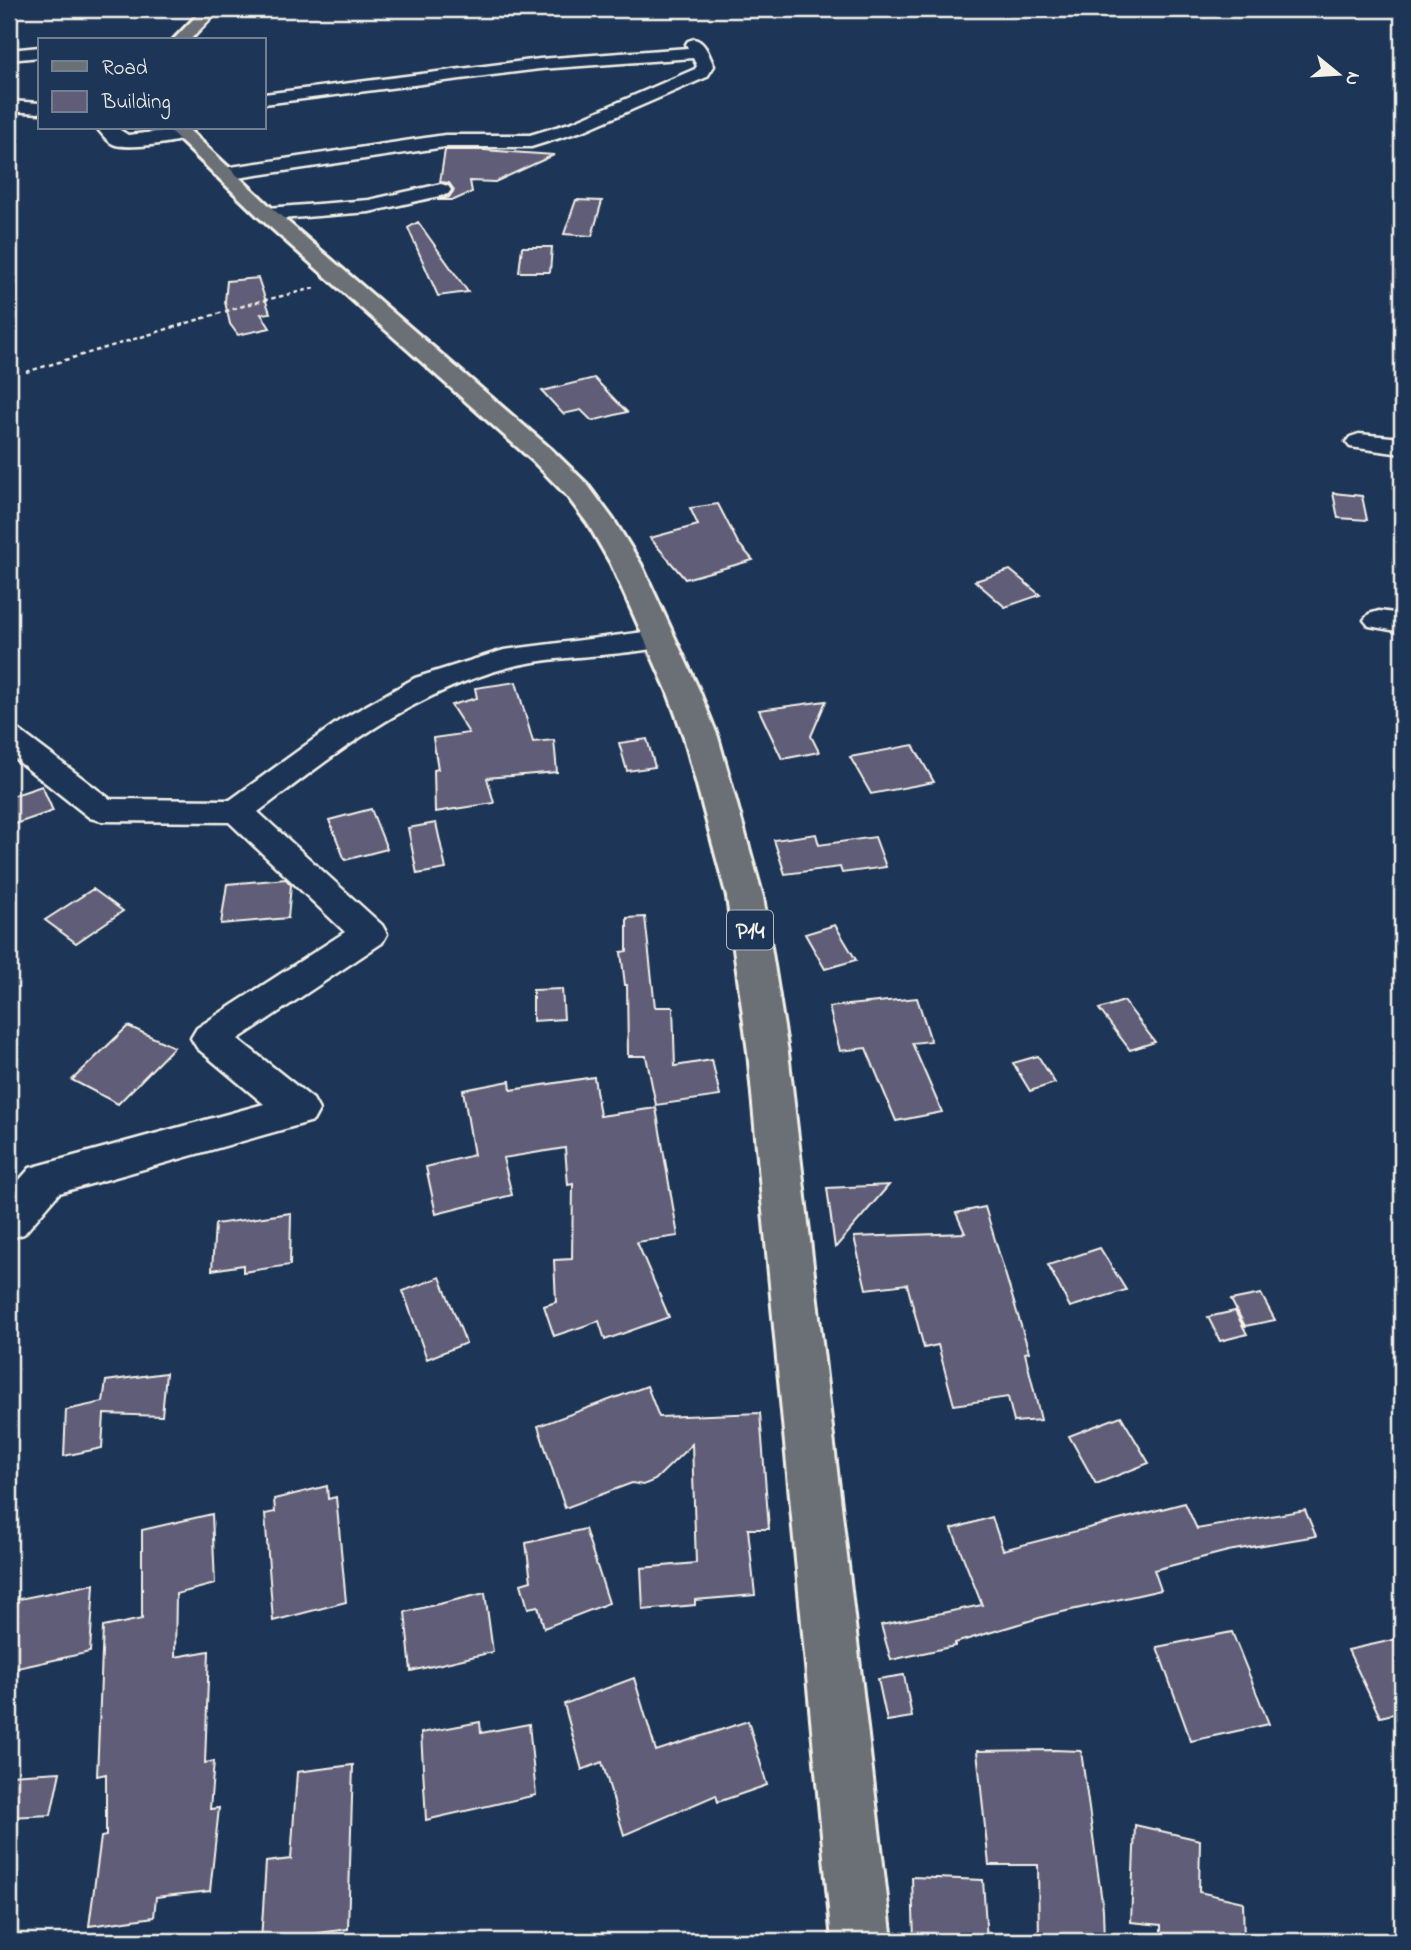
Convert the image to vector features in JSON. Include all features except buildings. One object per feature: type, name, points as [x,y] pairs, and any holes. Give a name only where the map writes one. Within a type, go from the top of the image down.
[{"type":"main road","points":[[183,38],[212,9]]},
{"type":"main road","name":"P14","points":[[179,131],[267,214],[531,446],[577,491],[601,522],[625,564],[682,690],[714,778],[744,897],[768,1052],[862,1941]]},
{"type":"street","points":[[225,174],[445,141],[531,141],[579,126],[701,73],[706,66],[697,48],[502,68],[266,99]]},
{"type":"street","points":[[9,55],[38,52]]},
{"type":"street","points":[[9,106],[38,108]]},
{"type":"street","points":[[109,130],[120,139],[128,141],[179,131]]},
{"type":"street","points":[[267,214],[369,206],[441,190]]},
{"type":"street","points":[[1359,442],[1402,446]]},
{"type":"street","points":[[9,738],[102,810],[237,811],[350,728],[426,684],[504,659],[660,639]]},
{"type":"street","points":[[9,1221],[45,1180],[299,1110],[210,1038],[369,934],[237,811]]},
{"type":"path","points":[[26,372],[253,303],[343,281]]}]
